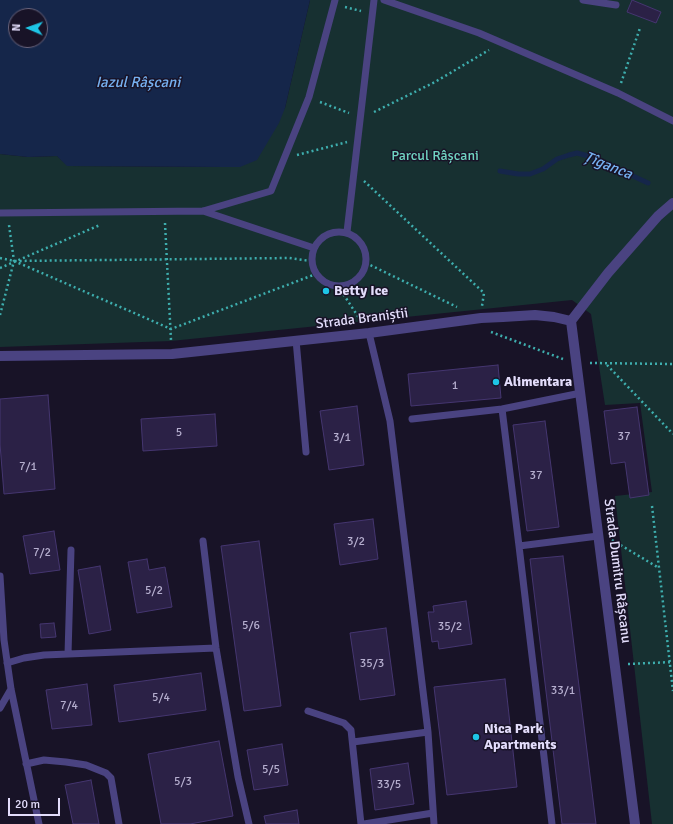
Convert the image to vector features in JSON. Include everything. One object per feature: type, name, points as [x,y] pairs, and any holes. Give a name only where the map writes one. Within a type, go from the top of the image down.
[{"type":"street","points":[[571,321],[608,273],[658,216],[673,202]]},
{"type":"street","name":"Strada Braniștii","points":[[0,356],[172,354],[369,333],[481,318],[534,315],[554,317],[571,321]]},
{"type":"street","name":"Strada Dumitru Râșcanu","points":[[571,321],[635,824]]},
{"type":"lane","points":[[346,232],[374,0]]},
{"type":"lane","points":[[384,0],[502,43],[618,93],[673,121]]},
{"type":"lane","points":[[583,0],[616,5]]},
{"type":"lane","points":[[4,213],[203,211],[271,190],[309,97],[335,2]]},
{"type":"lane","points":[[203,211],[314,248]]},
{"type":"lane","points":[[346,232],[360,241],[364,248],[366,263],[364,271],[353,282],[346,286],[329,285],[316,274],[312,261],[314,248],[327,234],[346,232]]},
{"type":"lane","points":[[369,333],[390,421],[428,732],[432,813],[434,824]]},
{"type":"lane","points":[[296,340],[306,452]]},
{"type":"lane","points":[[412,419],[502,409],[581,393]]},
{"type":"lane","points":[[502,409],[552,824]]},
{"type":"lane","points":[[519,546],[598,536]]},
{"type":"lane","points":[[203,541],[216,648],[238,777],[249,824]]},
{"type":"lane","points":[[68,654],[71,550]]},
{"type":"lane","points":[[0,576],[2,638],[10,689],[39,824]]},
{"type":"lane","points":[[7,663],[24,658],[44,655],[216,648]]},
{"type":"lane","points":[[0,708],[10,689]]},
{"type":"lane","points":[[308,711],[344,723],[351,730],[363,824],[432,813]]},
{"type":"lane","points":[[353,742],[428,732]]},
{"type":"lane","points":[[26,764],[44,760],[66,762],[86,765],[106,773],[110,778],[119,824]]},
{"type":"path","points":[[335,2],[372,14]]},
{"type":"path","points":[[618,93],[640,28]]},
{"type":"path","points":[[309,97],[360,118],[435,82],[502,43]]},
{"type":"path","points":[[284,159],[358,139]]},
{"type":"path","points":[[354,171],[484,293],[481,318],[491,332],[567,361],[577,363],[673,364]]},
{"type":"path","points":[[164,211],[171,341]]},
{"type":"path","points":[[0,315],[14,261],[4,213]]},
{"type":"path","points":[[0,268],[103,223]]},
{"type":"path","points":[[0,258],[14,261],[171,329],[316,274]]},
{"type":"path","points":[[14,261],[289,258],[312,261]]},
{"type":"path","points":[[366,263],[459,308]]},
{"type":"path","points":[[338,286],[369,333]]},
{"type":"path","points":[[606,364],[673,434]]},
{"type":"path","points":[[652,506],[671,662],[673,691]]},
{"type":"path","points":[[611,539],[659,568]]},
{"type":"path","points":[[627,664],[671,662]]},
{"type":"green space","name":"Parcul Râșcani","points":[[310,0],[673,0],[673,824],[652,824],[615,496],[652,492],[640,403],[605,405],[591,314],[572,300],[171,341],[0,347],[0,154],[28,157],[57,156],[68,166],[221,167],[285,108]]},
{"type":"water","name":"Iazul Râșcani","points":[[0,0],[310,0],[285,108],[279,123],[257,160],[240,167],[67,166],[57,156],[28,157],[0,154]]},
{"type":"building","points":[[632,0],[661,12],[656,23],[627,12]]},
{"type":"building","points":[[498,365],[501,398],[411,406],[408,374]]},
{"type":"building","points":[[48,395],[55,489],[4,494],[0,444],[0,399]]},
{"type":"building","points":[[357,406],[364,465],[329,470],[320,411]]},
{"type":"building","points":[[637,407],[649,495],[630,498],[625,462],[611,464],[604,411]]},
{"type":"building","points":[[215,414],[217,446],[143,451],[141,419]]},
{"type":"building","points":[[545,421],[559,527],[527,531],[513,425]]},
{"type":"building","points":[[373,519],[378,559],[340,565],[334,524]]},
{"type":"building","points":[[54,531],[60,570],[30,574],[23,536]]},
{"type":"building","points":[[259,541],[281,706],[244,711],[221,546]]},
{"type":"building","points":[[563,556],[596,824],[562,824],[530,559]]},
{"type":"building","points":[[147,559],[149,570],[165,567],[172,607],[137,613],[128,562]]},
{"type":"building","points":[[100,566],[111,630],[89,634],[78,570]]},
{"type":"building","points":[[466,601],[472,644],[439,649],[438,641],[432,642],[428,612],[434,612],[433,606]]},
{"type":"building","points":[[54,623],[56,637],[41,638],[40,624]]},
{"type":"building","points":[[386,628],[395,695],[360,700],[350,633]]},
{"type":"building","points":[[201,673],[206,710],[119,722],[114,685]]},
{"type":"building","name":"Nica Park Apartments","points":[[505,679],[517,787],[447,795],[434,687]]},
{"type":"building","points":[[87,684],[92,725],[52,729],[46,690]]},
{"type":"building","points":[[219,741],[233,816],[190,824],[161,824],[148,754]]},
{"type":"building","points":[[282,744],[288,785],[254,790],[247,750]]},
{"type":"building","points":[[408,763],[414,804],[375,810],[370,769]]},
{"type":"building","points":[[91,780],[99,824],[73,824],[65,785]]},
{"type":"building","points":[[297,810],[299,824],[266,824],[264,816]]},
{"type":"waterway","name":"Țîganca","points":[[500,171],[530,174],[543,169],[557,159],[577,153],[592,157],[648,183]]},
{"type":"place","name":"Betty Ice","points":[[326,291]]},
{"type":"place","name":"Alimentara","points":[[496,382]]},
{"type":"place","name":"Nica Park Apartments","points":[[476,737]]}]
